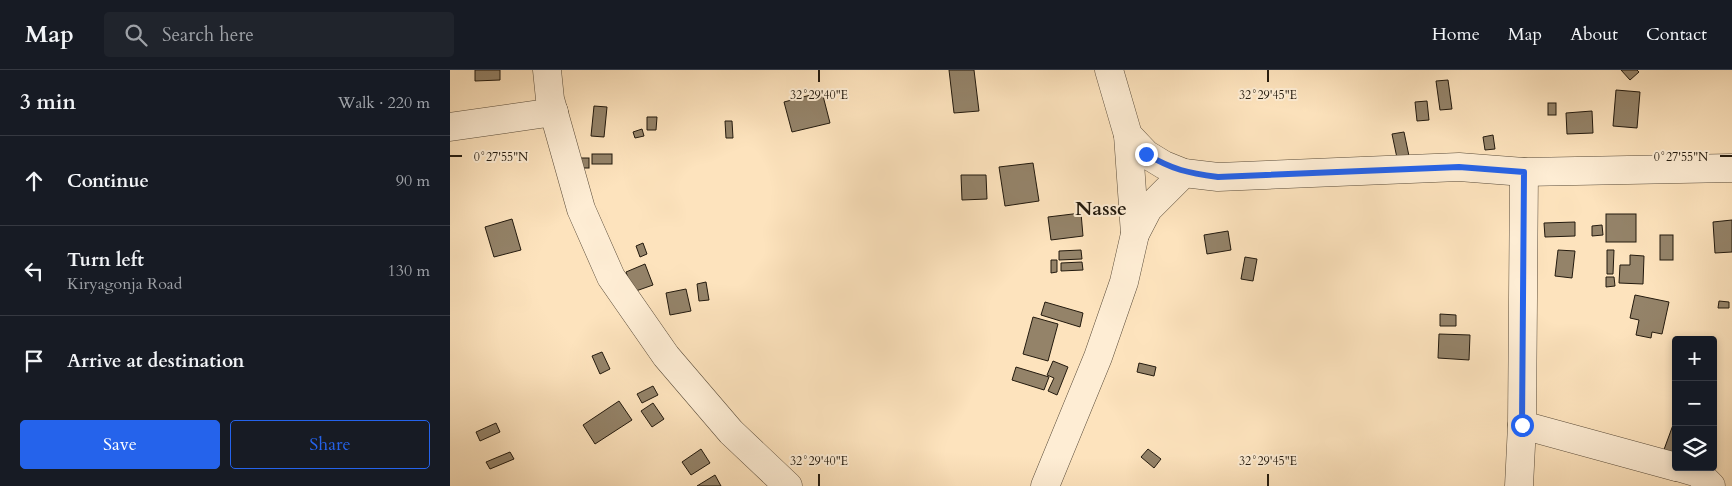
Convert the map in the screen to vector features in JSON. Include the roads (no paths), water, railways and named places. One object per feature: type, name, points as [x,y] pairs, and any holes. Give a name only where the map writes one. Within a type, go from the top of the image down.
[{"type":"street","points":[[547,70],[550,99],[581,209],[610,277],[666,356],[731,432],[788,486]]},
{"type":"street","points":[[1109,70],[1128,135],[1134,234]]},
{"type":"street","points":[[450,127],[554,112]]},
{"type":"street","points":[[1128,135],[1146,154],[1164,165],[1184,172],[1218,177],[1459,167],[1524,172],[1732,168]]},
{"type":"street","points":[[1045,486],[1098,357],[1124,282],[1134,234],[1148,209],[1184,172]]},
{"type":"street","points":[[1519,486],[1522,425],[1524,172]]},
{"type":"street","points":[[1522,425],[1672,466]]},
{"type":"street","points":[[1691,471],[1698,473],[1710,486]]},
{"type":"district","name":"Nasse","points":[[1101,208]]}]
